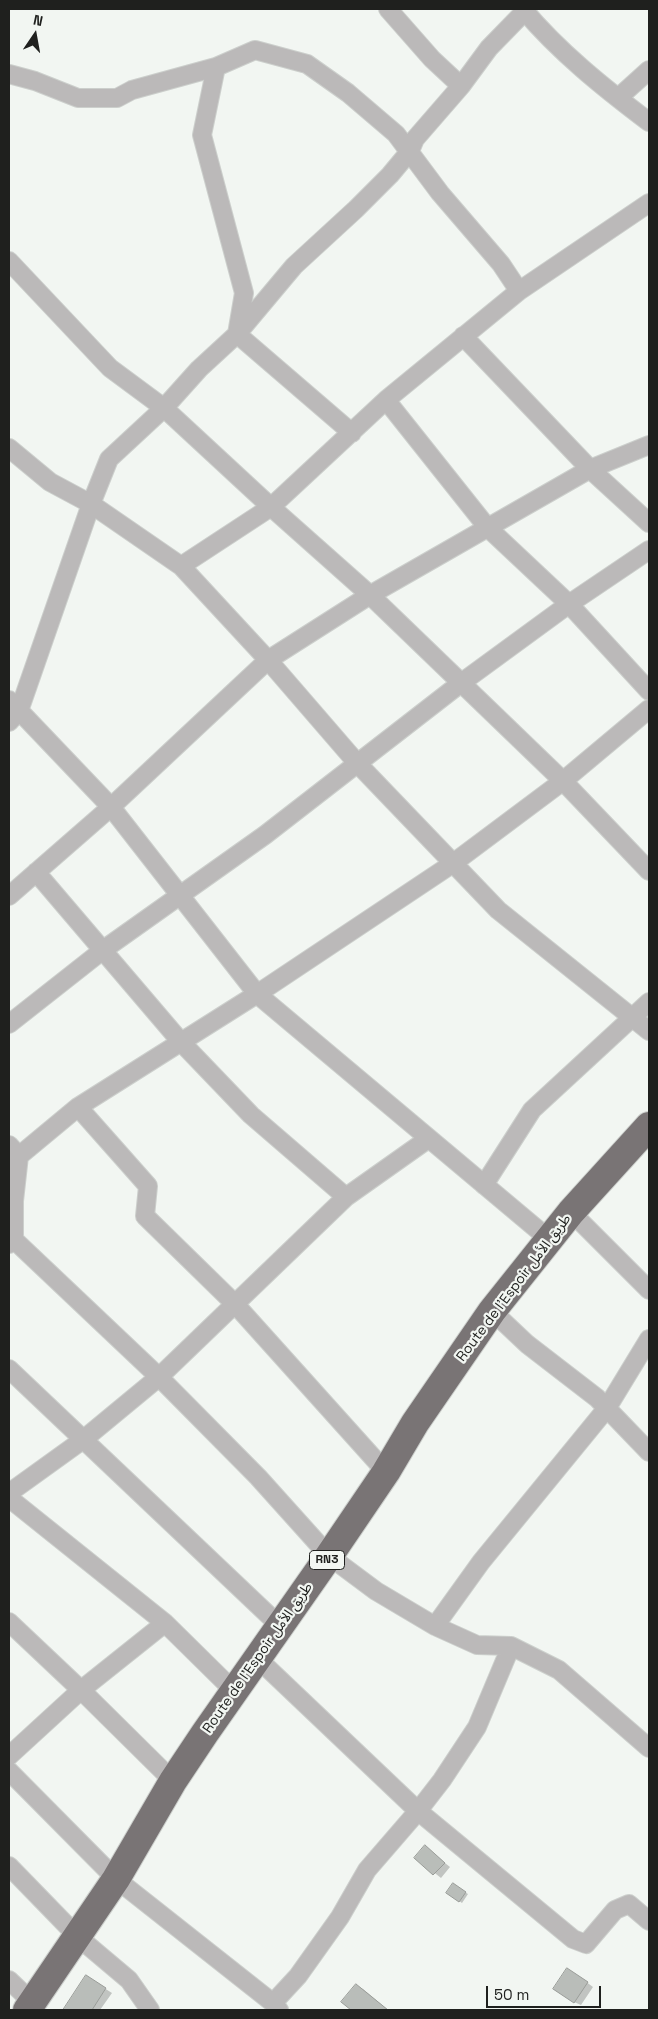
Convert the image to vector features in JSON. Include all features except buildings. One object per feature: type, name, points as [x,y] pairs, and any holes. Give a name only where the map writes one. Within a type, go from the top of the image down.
[{"type":"highway","name":"Route de l’Espoir طريق الأمل","points":[[30,2006],[116,1879],[174,1782],[257,1658],[330,1556],[386,1472],[415,1423],[492,1311],[571,1212],[649,1126]]},
{"type":"street","points":[[388,9],[432,59],[461,86]]},
{"type":"street","points":[[550,1240],[257,994],[111,807],[12,711],[109,459],[164,408],[199,370],[237,334],[294,266],[356,209],[410,151],[415,139],[461,86],[489,48],[525,10],[545,35],[649,122]]},
{"type":"street","points":[[9,74],[35,81],[78,98],[117,98],[132,90],[216,67],[255,50],[307,64],[348,93],[396,134],[440,193],[501,264],[519,291]]},
{"type":"street","points":[[216,67],[202,135],[244,293],[237,334]]},
{"type":"street","points":[[618,98],[649,70]]},
{"type":"street","points":[[181,566],[270,508],[386,400],[519,291],[649,203]]},
{"type":"street","points":[[9,261],[110,368],[164,408],[270,508],[370,595],[563,781],[649,871]]},
{"type":"street","points":[[237,334],[352,433]]},
{"type":"street","points":[[463,336],[590,469],[649,523]]},
{"type":"street","points":[[386,400],[487,527],[568,604],[649,691]]},
{"type":"street","points":[[9,896],[111,807],[268,660],[370,595],[590,469],[649,446]]},
{"type":"street","points":[[9,448],[50,482],[91,504],[181,566],[268,660],[357,763],[498,910],[649,1031]]},
{"type":"street","points":[[9,1024],[103,950],[265,835],[461,683],[568,604],[649,550]]},
{"type":"street","points":[[649,709],[563,781],[452,864],[257,994],[14,1151],[14,1201],[10,1240],[159,1377],[258,1477],[330,1556],[376,1592],[434,1626],[477,1646],[511,1646],[559,1670],[649,1748]]},
{"type":"street","points":[[36,872],[180,1042],[251,1115],[346,1197]]},
{"type":"street","points":[[484,1185],[532,1110],[649,1002]]},
{"type":"street","points":[[78,1108],[148,1186],[145,1216],[235,1304],[386,1472]]},
{"type":"street","points":[[9,1493],[84,1440],[159,1377],[346,1197],[428,1138]]},
{"type":"street","points":[[571,1212],[649,1290]]},
{"type":"street","points":[[492,1311],[527,1344],[597,1398],[649,1452]]},
{"type":"street","points":[[434,1626],[487,1555],[607,1408],[649,1339]]},
{"type":"street","points":[[9,1369],[280,1626]]},
{"type":"street","points":[[9,1498],[165,1623],[235,1692]]},
{"type":"street","points":[[9,1622],[174,1782]]},
{"type":"street","points":[[9,1756],[81,1690],[165,1623]]},
{"type":"street","points":[[9,1771],[116,1879],[276,2007],[335,1924],[366,1870],[418,1811],[442,1780],[477,1727],[511,1646]]},
{"type":"street","points":[[257,1658],[418,1811],[573,1939],[586,1944],[615,1910],[629,1904],[649,1921]]},
{"type":"street","points":[[9,1866],[78,1937],[129,1980],[150,2010]]},
{"type":"street","points":[[9,1980],[30,2006]]}]
